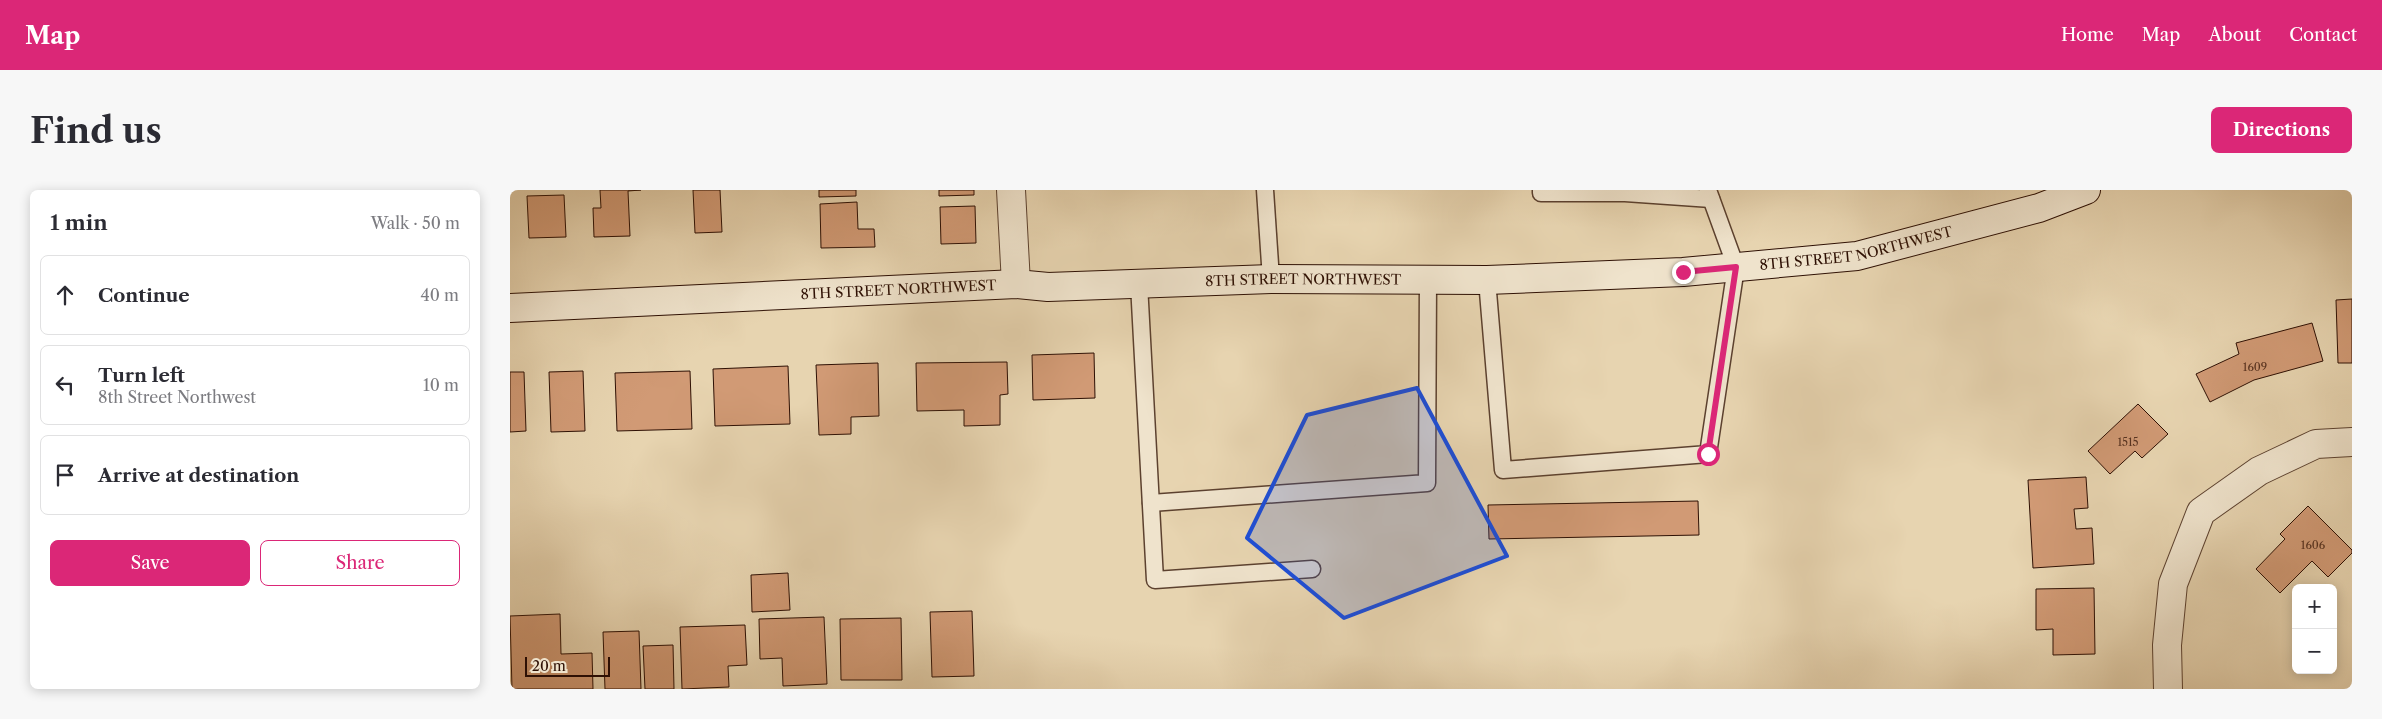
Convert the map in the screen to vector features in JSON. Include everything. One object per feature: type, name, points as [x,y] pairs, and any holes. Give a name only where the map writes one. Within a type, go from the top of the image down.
[{"type":"street","points":[[1011,190],[1016,284]]},
{"type":"street","name":"8TH STREET NORTHWEST","points":[[510,308],[1016,284],[1048,286],[1271,279],[1487,280],[1683,272],[1857,256],[2039,208],[2086,190]]},
{"type":"street","points":[[2168,689],[2167,645],[2173,584],[2201,512],[2259,470],[2316,444],[2352,442]]},
{"type":"lane","points":[[1265,190],[1271,279]]},
{"type":"lane","points":[[1487,280],[1503,470],[1708,454],[1736,267],[1710,194],[1541,193],[1541,190]]},
{"type":"lane","points":[[1151,503],[1427,483],[1428,280]]},
{"type":"lane","points":[[1139,284],[1155,580],[1312,569]]},
{"type":"highlighted area","points":[[1417,388],[1507,556],[1344,618],[1247,538],[1307,415]]},
{"type":"building","points":[[600,190],[641,190],[628,191],[630,236],[594,237],[593,208],[601,208]]},
{"type":"building","points":[[693,190],[720,190],[722,232],[695,233]]},
{"type":"building","points":[[819,190],[856,190],[856,196],[819,197]]},
{"type":"building","points":[[939,190],[974,190],[974,195],[939,196]]},
{"type":"building","points":[[564,195],[566,237],[529,238],[527,196]]},
{"type":"building","points":[[857,202],[858,229],[874,229],[875,247],[821,248],[820,204]]},
{"type":"building","points":[[975,206],[976,243],[941,244],[940,207]]},
{"type":"building","points":[[2352,299],[2352,363],[2338,363],[2336,300]]},
{"type":"building","points":[[2312,323],[2323,361],[2254,380],[2210,402],[2196,374],[2239,354],[2236,343]]},
{"type":"building","points":[[1094,353],[1095,398],[1033,400],[1032,355]]},
{"type":"building","points":[[1007,362],[1008,394],[1000,395],[1000,425],[964,426],[964,410],[917,411],[916,363]]},
{"type":"building","points":[[878,363],[879,416],[851,417],[851,434],[819,435],[816,365]]},
{"type":"building","points":[[788,366],[790,424],[715,426],[713,369]]},
{"type":"building","points":[[583,371],[585,431],[551,432],[549,372]]},
{"type":"building","points":[[690,371],[692,429],[617,431],[615,373]]},
{"type":"building","points":[[510,372],[524,372],[526,431],[510,432]]},
{"type":"building","points":[[2138,404],[2168,434],[2142,458],[2135,451],[2110,474],[2088,451]]},
{"type":"building","points":[[2086,477],[2088,508],[2074,509],[2076,529],[2092,528],[2094,564],[2033,568],[2028,480]]},
{"type":"building","points":[[1698,501],[1699,535],[1489,539],[1488,505]]},
{"type":"building","points":[[2308,506],[2352,550],[2352,553],[2328,577],[2312,561],[2280,593],[2256,569],[2285,539],[2280,534]]},
{"type":"building","points":[[788,573],[790,610],[752,612],[751,575]]},
{"type":"building","points":[[2094,588],[2095,654],[2053,655],[2053,629],[2036,630],[2036,589]]},
{"type":"building","points":[[972,611],[974,676],[932,677],[930,612]]},
{"type":"building","points":[[560,614],[561,654],[592,653],[593,689],[512,689],[510,616]]},
{"type":"building","points":[[824,617],[827,684],[783,686],[782,658],[760,659],[759,619]]},
{"type":"building","points":[[901,618],[902,680],[841,680],[840,619]]},
{"type":"building","points":[[745,625],[747,665],[728,666],[729,687],[682,689],[680,627]]},
{"type":"building","points":[[639,631],[641,689],[605,689],[603,632]]},
{"type":"building","points":[[673,645],[674,689],[645,689],[643,646]]},
{"type":"route","points":[[1683,272],[1736,267],[1708,454]]}]
